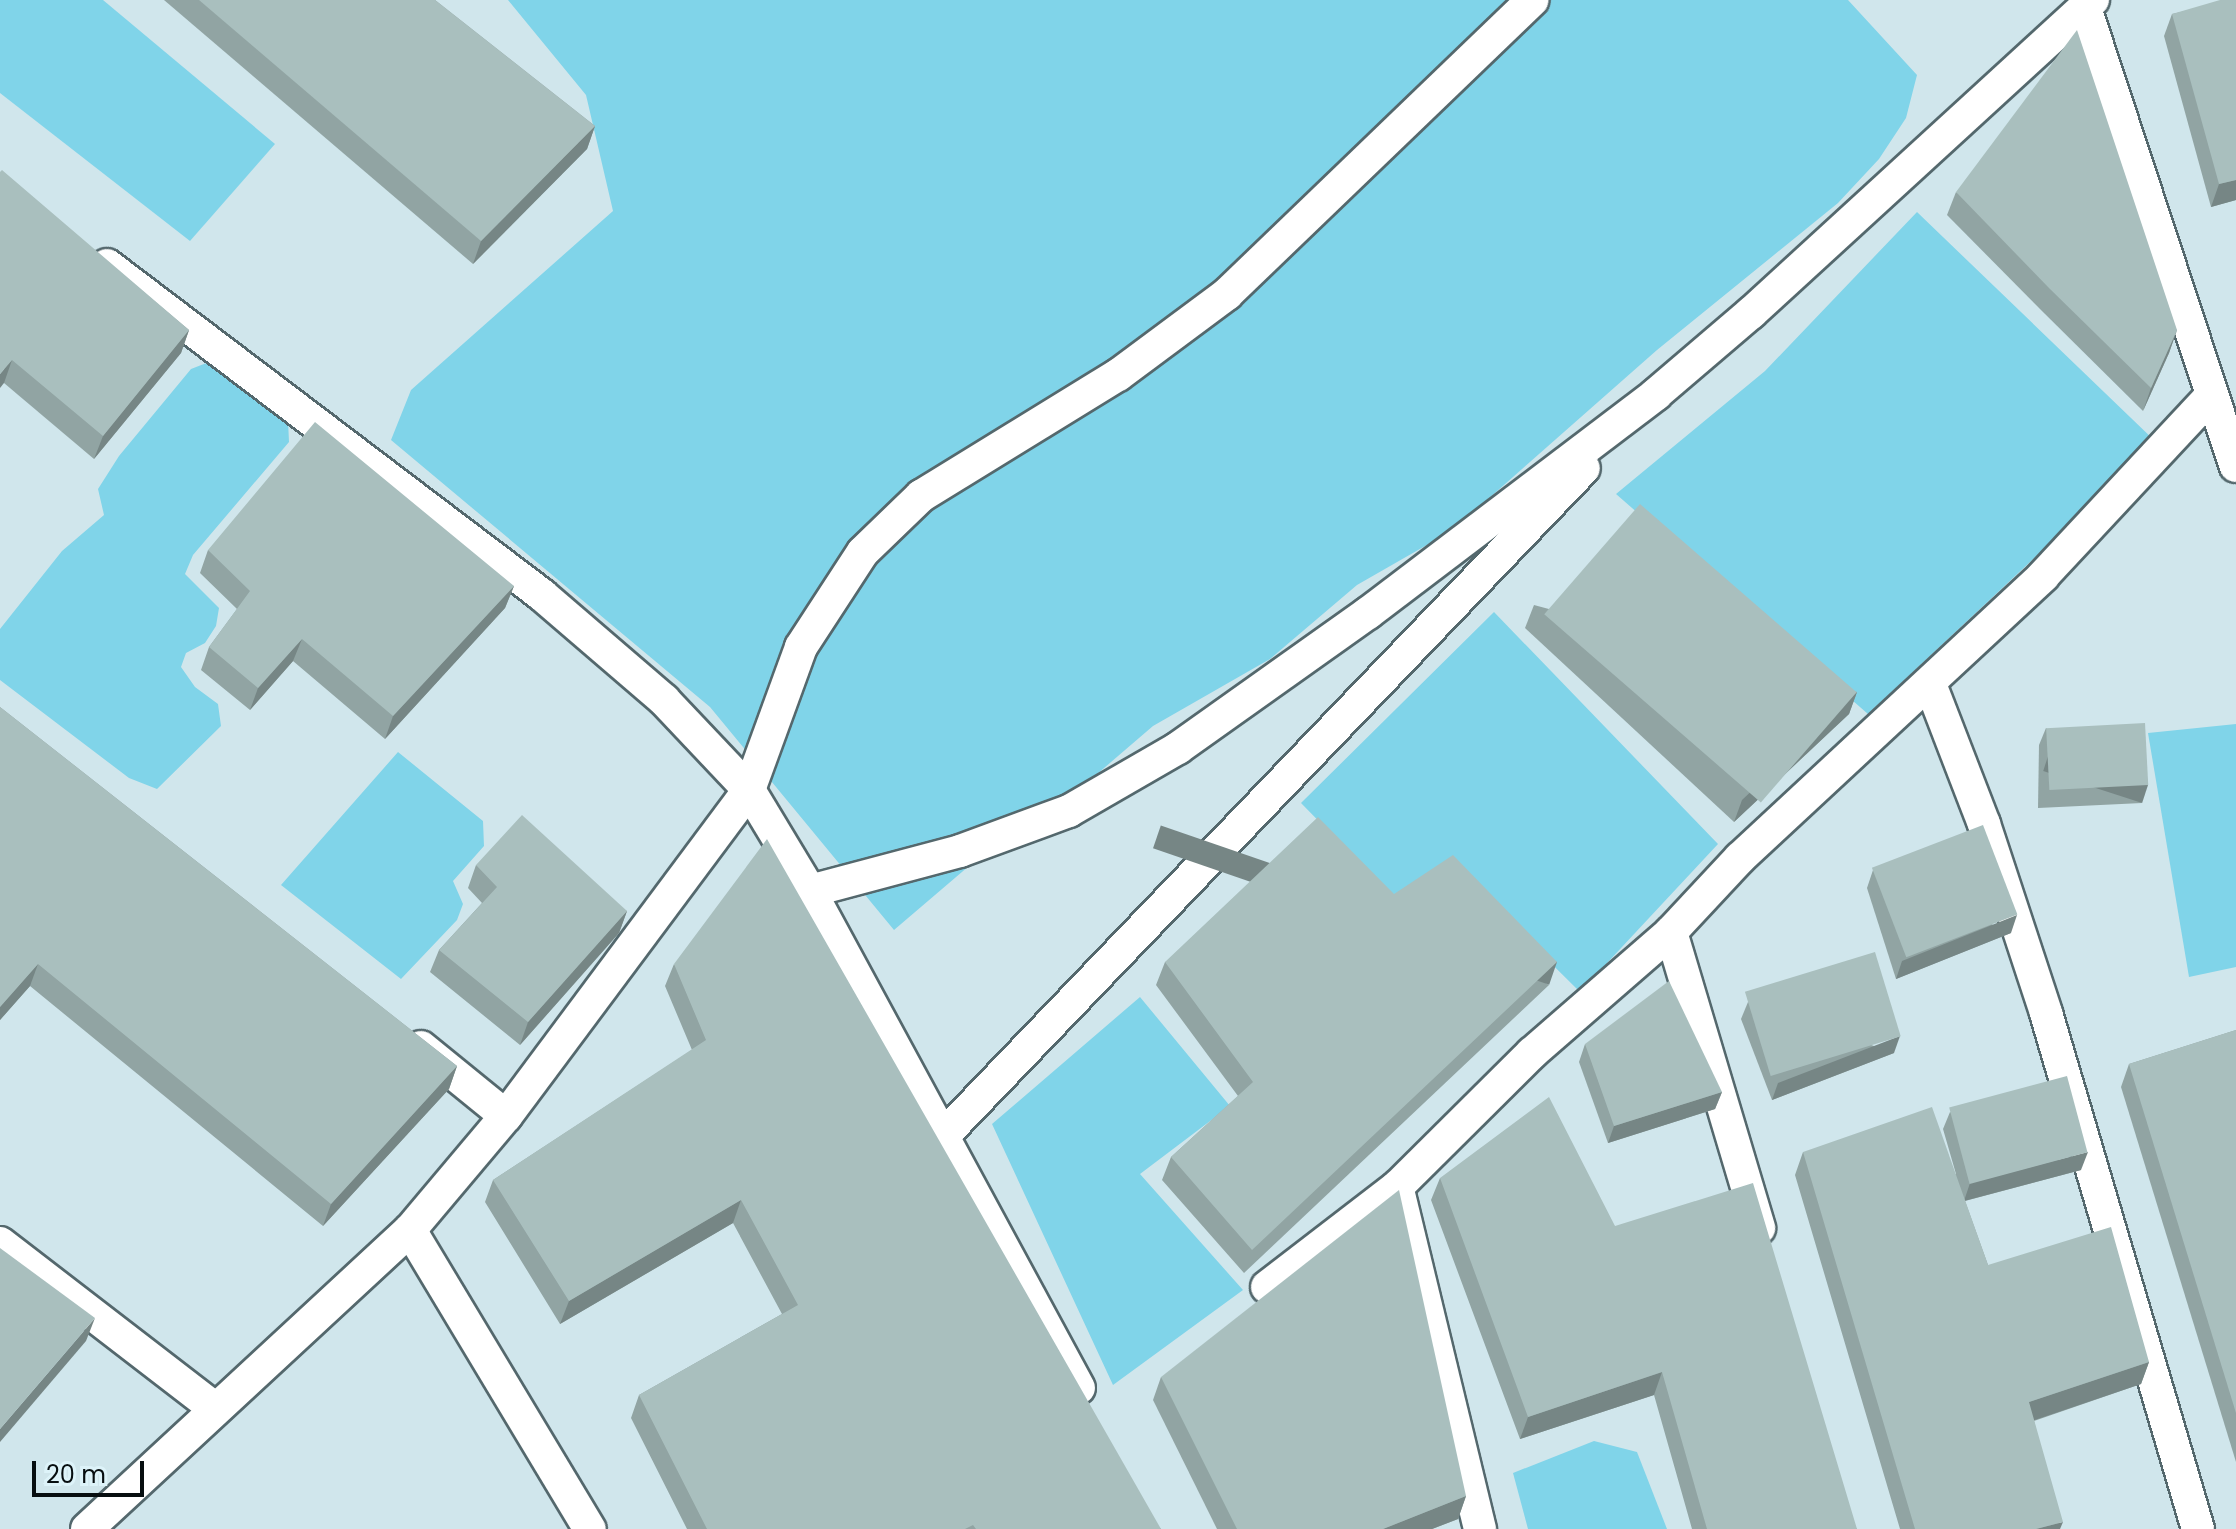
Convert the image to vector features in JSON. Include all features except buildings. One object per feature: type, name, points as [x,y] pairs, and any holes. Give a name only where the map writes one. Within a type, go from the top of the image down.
[{"type":"street","points":[[87,1529],[214,1408],[410,1230],[506,1116],[749,790],[801,647],[863,552],[921,496],[1118,375],[1227,294],[1532,0]]},
{"type":"street","points":[[810,891],[960,851],[1069,811],[1178,748],[1368,613],[1656,394],[1751,313],[2089,4],[2211,396],[2236,466]]},
{"type":"street","points":[[81,245],[542,595],[664,700],[749,790],[810,891],[1096,1419]]},
{"type":"street","points":[[944,1135],[1656,394]]},
{"type":"street","points":[[1267,1287],[1397,1187],[1532,1053],[1671,932],[1740,858],[1930,684],[2122,495],[2211,396]]},
{"type":"street","points":[[1930,684],[1984,824],[2046,1013],[2198,1529]]},
{"type":"street","points":[[1671,932],[1766,1251]]},
{"type":"street","points":[[399,1029],[506,1116]]},
{"type":"street","points":[[1397,1187],[1480,1529]]},
{"type":"street","points":[[410,1230],[590,1529]]},
{"type":"street","points":[[0,1243],[214,1408]]},
{"type":"shaded area","points":[[0,0],[103,0],[275,144],[190,241],[0,93]]},
{"type":"shaded area","points":[[508,0],[1848,0],[1917,75],[1906,118],[1879,159],[1838,203],[1657,350],[1453,530],[1357,585],[1270,659],[1153,726],[1040,823],[976,860],[894,930],[710,707],[391,440],[411,390],[613,211],[586,95]]},
{"type":"shaded area","points":[[1917,212],[2157,443],[1868,714],[1616,494],[1765,371]]},
{"type":"shaded area","points":[[209,362],[288,420],[289,442],[193,555],[185,574],[219,608],[216,626],[205,643],[186,653],[181,667],[195,687],[218,704],[221,726],[157,789],[129,778],[0,680],[0,629],[62,551],[104,515],[98,489],[119,456],[191,369]]},
{"type":"shaded area","points":[[1494,612],[1718,844],[1580,992],[1447,860],[1393,897],[1301,803]]},
{"type":"shaded area","points":[[2236,724],[2236,967],[2189,977],[2148,733]]},
{"type":"shaded area","points":[[398,752],[483,821],[484,846],[453,881],[463,904],[457,920],[401,979],[281,885]]},
{"type":"shaded area","points":[[1140,997],[1230,1106],[1140,1174],[1243,1290],[1113,1385],[992,1124]]},
{"type":"shaded area","points":[[1594,1441],[1637,1452],[1667,1529],[1528,1529],[1513,1473]]}]
